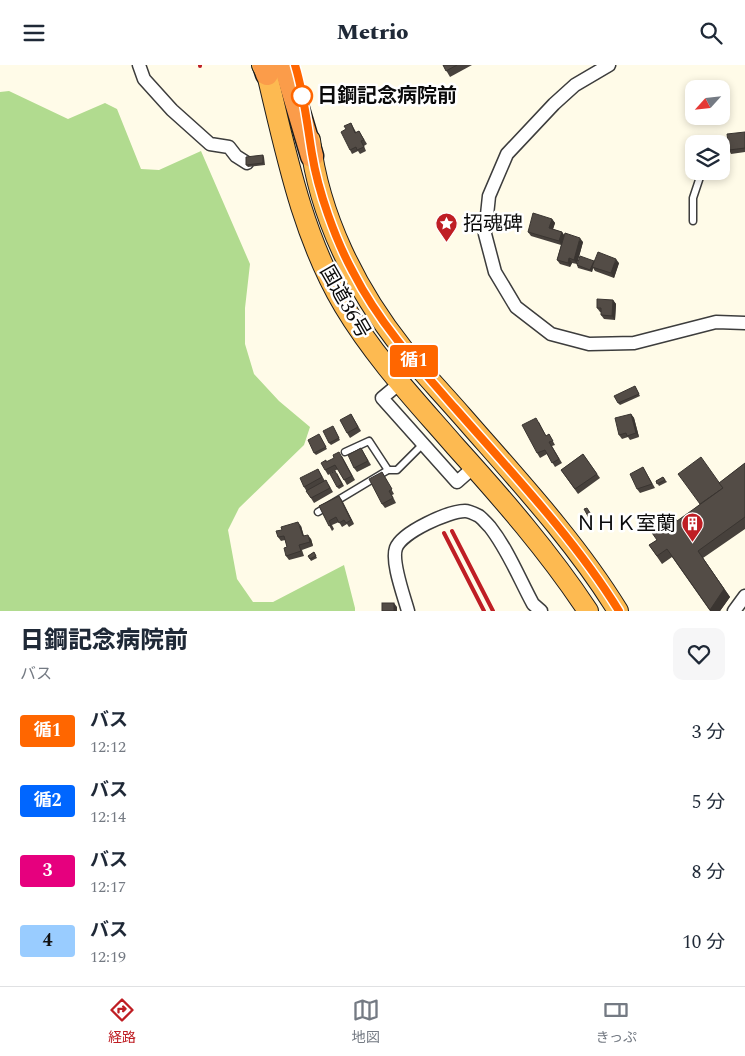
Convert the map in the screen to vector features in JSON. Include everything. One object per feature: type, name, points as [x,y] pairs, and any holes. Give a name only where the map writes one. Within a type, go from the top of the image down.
[{"type":"highway","name":"国道36号","points":[[295,65],[308,124],[312,156],[334,230],[352,272],[402,348],[565,536],[618,611]]},
{"type":"highway","name":"国道36号","points":[[269,67],[289,168],[301,209],[324,269],[344,305],[361,333],[400,383],[519,519],[588,611]]},
{"type":"highway","points":[[269,67],[312,156]]},
{"type":"street","points":[[139,65],[144,79],[172,110],[197,133],[210,144],[229,147],[236,156],[247,163]]},
{"type":"street","points":[[609,65],[575,85],[554,104],[507,154],[489,196],[485,234],[495,272],[516,307],[551,334],[588,344],[634,343],[716,322],[745,323]]},
{"type":"street","points":[[400,383],[382,398],[457,482],[474,467]]},
{"type":"street","points":[[408,611],[396,562],[396,549],[401,540],[423,525],[454,512],[467,511],[481,517],[501,541],[533,604],[542,611]]},
{"type":"street","points":[[734,611],[745,596]]},
{"type":"lane","points":[[693,221],[693,198],[699,180]]},
{"type":"lane","points":[[345,453],[369,441],[388,470]]},
{"type":"lane","points":[[318,512],[388,470],[397,470],[423,443]]},
{"type":"green space","points":[[9,91],[68,119],[105,103],[117,109],[141,169],[159,170],[201,151],[250,264],[245,308],[245,344],[254,374],[279,401],[310,427],[304,445],[239,508],[228,530],[237,579],[253,602],[273,602],[344,565],[355,611],[0,611],[0,92]]},
{"type":"building","points":[[443,65],[457,65],[446,71]]},
{"type":"building","points":[[351,123],[355,133],[359,131],[364,140],[361,141],[364,147],[357,150],[356,147],[350,150],[341,132],[346,129],[344,126]]},
{"type":"building","points":[[745,132],[745,148],[730,150],[730,135],[727,134]]},
{"type":"building","points":[[263,155],[263,163],[246,165],[246,157]]},
{"type":"building","points":[[533,213],[552,219],[549,228],[562,232],[559,241],[528,232]]},
{"type":"building","points":[[565,233],[580,238],[574,260],[569,258],[568,263],[557,260]]},
{"type":"building","points":[[598,252],[616,259],[611,273],[592,267]]},
{"type":"building","points":[[580,256],[594,261],[590,270],[577,265]]},
{"type":"building","points":[[597,299],[613,300],[612,316],[601,315],[601,308],[597,308]]},
{"type":"building","points":[[635,386],[639,394],[618,403],[614,396]]},
{"type":"building","points":[[351,414],[358,427],[347,433],[340,420]]},
{"type":"building","points":[[631,414],[636,433],[627,436],[626,433],[619,435],[615,418]]},
{"type":"building","points":[[536,418],[546,436],[549,434],[553,441],[549,442],[559,459],[552,463],[545,450],[537,453],[522,425]]},
{"type":"building","points":[[333,426],[339,438],[329,443],[323,431]]},
{"type":"building","points":[[319,434],[326,447],[314,453],[308,440]]},
{"type":"building","points":[[361,448],[368,461],[354,468],[348,455]]},
{"type":"building","points":[[339,452],[352,476],[344,480],[335,465],[325,470],[321,463],[334,458],[333,455]]},
{"type":"building","points":[[583,454],[597,474],[575,489],[561,470]]},
{"type":"building","points":[[701,457],[723,488],[700,504],[678,474]]},
{"type":"building","name":"ＮＨＫ室蘭","points":[[745,463],[745,517],[698,551],[724,589],[710,610],[667,549],[657,556],[649,545],[657,540],[650,530],[672,514],[677,521],[723,488],[719,483]]},
{"type":"building","points":[[643,467],[652,484],[637,489],[630,474]]},
{"type":"building","points":[[318,469],[322,477],[304,487],[300,478]]},
{"type":"building","points":[[335,471],[342,484],[337,487],[330,474]]},
{"type":"building","points":[[382,472],[392,489],[389,491],[393,498],[382,504],[369,479]]},
{"type":"building","points":[[663,477],[665,480],[657,484],[656,481]]},
{"type":"building","points":[[326,480],[330,488],[311,498],[306,491]]},
{"type":"building","points":[[339,496],[351,520],[346,523],[344,520],[339,523],[336,517],[329,521],[331,525],[329,526],[319,506]]},
{"type":"building","points":[[587,508],[592,516],[589,518],[584,509]]},
{"type":"building","points":[[298,522],[303,536],[308,535],[310,542],[299,545],[301,551],[286,556],[284,548],[287,547],[284,536],[278,537],[276,531],[282,530],[281,527]]},
{"type":"building","points":[[314,552],[316,556],[310,559],[308,556]]},
{"type":"building","points":[[382,603],[394,603],[394,611],[382,611]]},
{"type":"railway","points":[[452,531],[493,611]]},
{"type":"railway","points":[[444,533],[484,611]]},
{"type":"bus line","name":"循1","points":[[295,65],[298,72],[312,156],[320,188],[334,230],[352,272],[402,348],[565,536],[619,611]]},
{"type":"place","name":"日鋼記念病院前","points":[[302,96]]},
{"type":"place","name":"招魂碑","points":[[447,243]]},
{"type":"place","name":"ＮＨＫ室蘭","points":[[692,543]]}]
